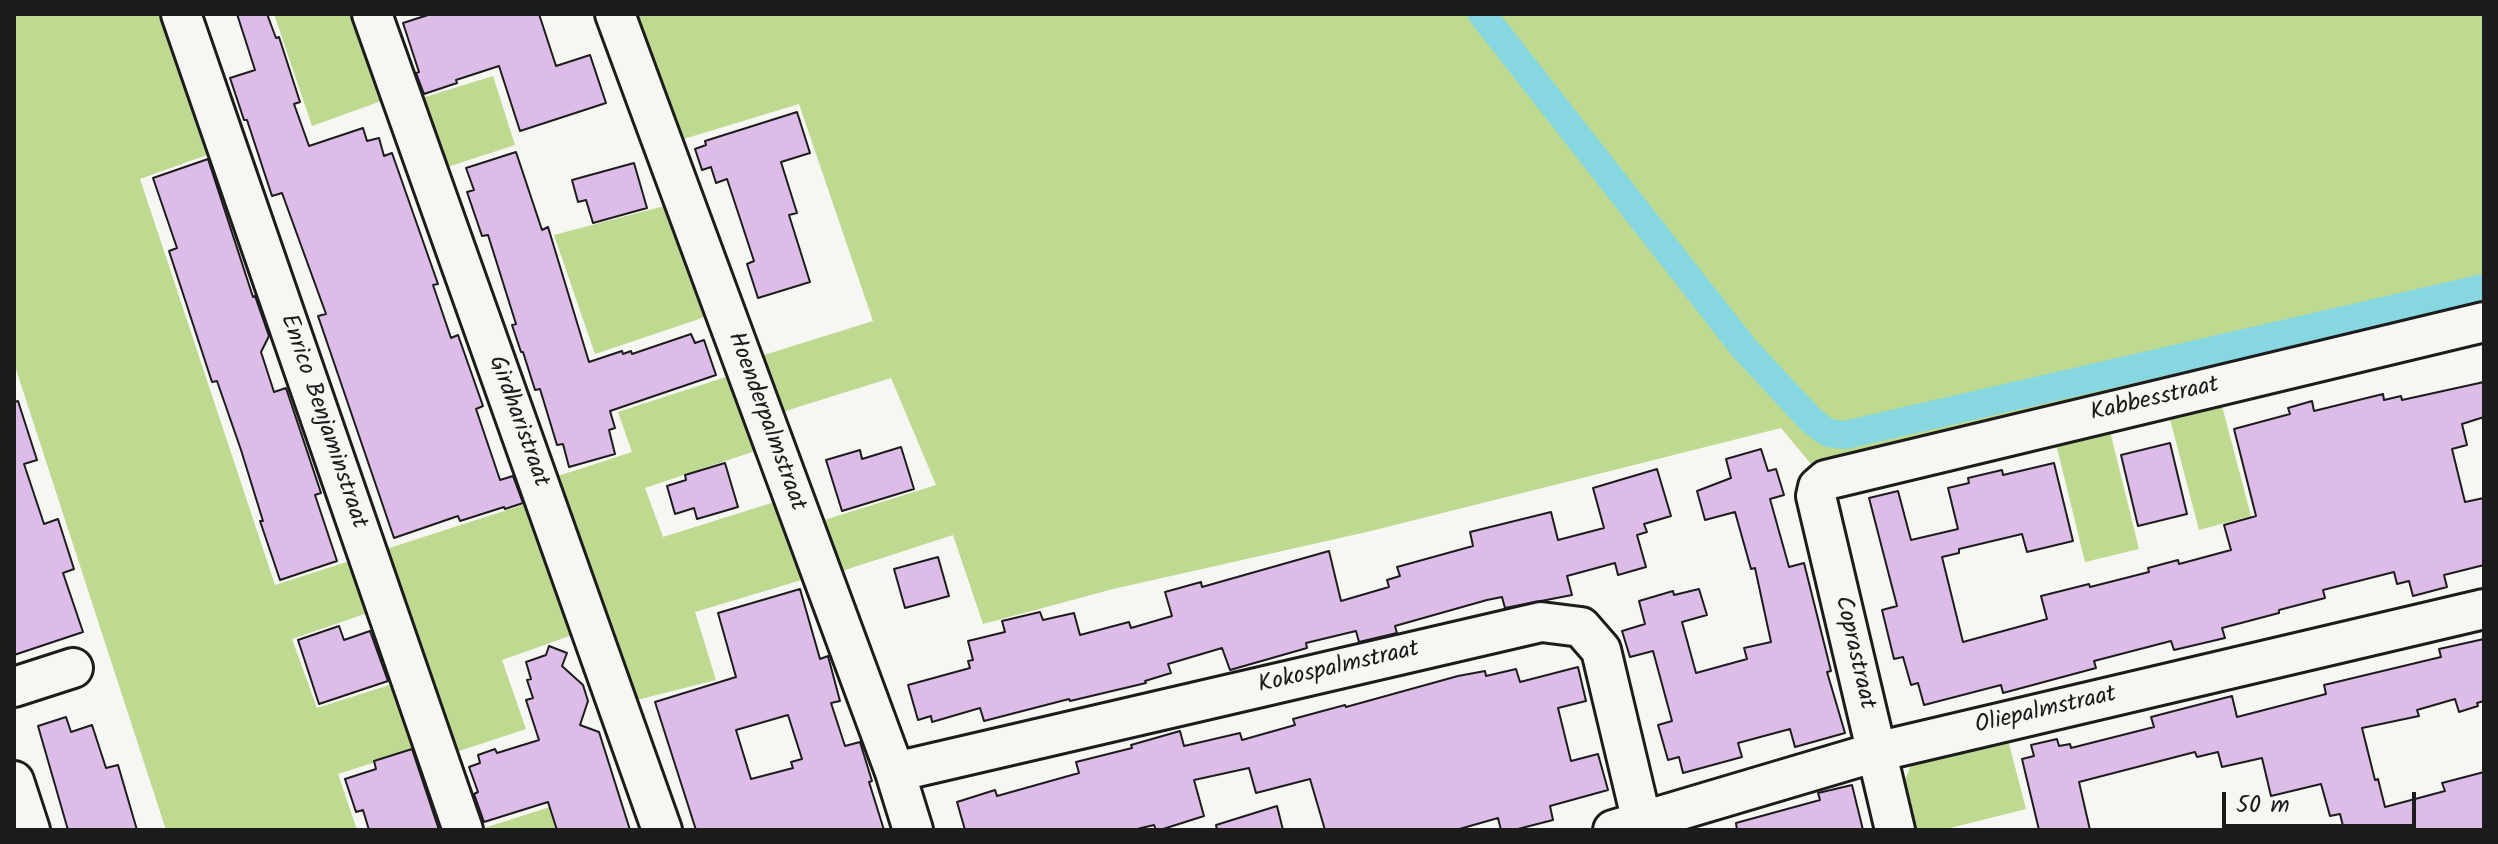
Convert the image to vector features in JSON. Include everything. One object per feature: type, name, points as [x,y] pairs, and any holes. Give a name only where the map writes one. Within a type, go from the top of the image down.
[{"type":"street","name":"Enrico Benjaminstraat","points":[[181,14],[463,830]]},
{"type":"street","name":"Girdharistraat","points":[[372,14],[662,830]]},
{"type":"street","name":"Hoenderpalmstraat","points":[[615,14],[895,772],[913,830]]},
{"type":"street","name":"Kabbesstraat","points":[[1826,480],[2484,322]]},
{"type":"street","name":"Coprastraat","points":[[1826,480],[1818,487],[1816,496],[1895,830]]},
{"type":"street","name":"Oliepalmstraat","points":[[1627,826],[1876,752],[2484,609]]},
{"type":"street","name":"Kokospalmstraat","points":[[895,772],[1541,622],[1581,627],[1601,650],[1627,826]]},
{"type":"street","points":[[14,687],[73,668]]},
{"type":"street","points":[[14,781],[30,830]]},
{"type":"green space","points":[[14,14],[172,14],[218,151],[140,179],[275,585],[362,557],[379,609],[292,639],[317,708],[402,681],[423,747],[338,774],[357,830],[166,830],[14,363]]},
{"type":"green space","points":[[274,14],[356,14],[387,99],[312,126]]},
{"type":"green space","points":[[634,14],[2484,14],[2484,309],[1811,464],[1781,428],[1371,531],[1113,589],[983,624],[953,535],[839,572],[818,522],[936,485],[891,378],[779,413],[761,356],[873,321],[799,104],[677,141]]},
{"type":"green space","points":[[493,76],[515,145],[432,172],[409,102]]},
{"type":"green space","points":[[672,204],[714,314],[595,354],[554,235]]},
{"type":"green space","points":[[735,374],[761,449],[645,488],[663,537],[781,500],[808,578],[695,612],[716,680],[633,701],[555,477],[632,452],[618,412]]},
{"type":"green space","points":[[2222,406],[2251,516],[2199,530],[2170,419]]},
{"type":"green space","points":[[2110,431],[2139,549],[2085,562],[2056,444]]},
{"type":"green space","points":[[535,501],[578,633],[502,660],[526,729],[444,756],[377,552]]},
{"type":"green space","points":[[2007,736],[2026,809],[1942,830],[1916,830],[1905,780],[1912,762]]},
{"type":"green space","points":[[553,806],[562,830],[478,830]]},
{"type":"building","points":[[237,14],[267,14],[276,38],[279,37],[300,102],[294,104],[309,146],[363,128],[367,141],[379,138],[384,156],[392,153],[438,284],[433,285],[451,338],[458,335],[483,406],[476,409],[500,480],[513,476],[523,503],[460,521],[458,516],[394,538],[318,316],[326,314],[282,193],[272,196],[230,78],[255,70]]},
{"type":"building","points":[[431,14],[539,14],[556,66],[590,55],[606,103],[520,131],[499,66],[424,94],[403,23]]},
{"type":"building","points":[[797,112],[810,153],[781,162],[797,213],[789,215],[810,282],[758,298],[747,264],[754,261],[727,179],[716,183],[711,167],[702,170],[695,149],[706,145],[705,141]]},
{"type":"building","points":[[516,152],[542,230],[548,227],[589,362],[622,351],[623,354],[631,351],[632,354],[691,334],[695,343],[704,340],[716,375],[610,411],[615,428],[609,430],[615,454],[569,467],[563,444],[557,445],[540,389],[535,390],[512,325],[516,324],[488,235],[482,236],[467,192],[474,190],[466,168]]},
{"type":"building","points":[[208,159],[253,297],[269,336],[261,352],[274,392],[286,388],[321,493],[315,495],[337,561],[280,580],[241,450],[217,381],[212,382],[169,251],[177,248],[153,178]]},
{"type":"building","points":[[634,163],[647,208],[593,223],[586,200],[578,202],[572,180]]},
{"type":"building","points":[[2484,382],[2484,417],[2462,424],[2467,445],[2452,449],[2465,502],[2484,498],[2484,565],[2444,575],[2447,587],[2413,596],[2409,581],[2397,584],[2394,572],[2323,590],[2325,598],[2222,628],[2225,638],[2174,650],[2171,641],[2094,661],[2096,668],[2003,693],[2001,685],[1924,705],[1918,683],[1911,685],[1903,657],[1894,659],[1882,610],[1897,606],[1869,498],[1898,491],[1911,540],[1958,529],[1948,488],[1969,483],[1968,478],[2002,470],[2003,475],[2054,463],[2073,541],[2027,552],[2022,534],[1959,549],[1959,553],[1942,557],[1963,642],[2047,619],[2041,596],[2089,584],[2090,587],[2149,572],[2148,568],[2178,560],[2179,564],[2231,550],[2224,525],[2256,516],[2234,429],[2290,414],[2288,408],[2312,401],[2314,411],[2383,394],[2384,400],[2401,396],[2402,400]]},
{"type":"building","points":[[18,401],[37,460],[24,464],[44,524],[58,519],[74,569],[63,573],[83,632],[14,655],[14,402]]},
{"type":"building","points":[[2170,443],[2187,514],[2138,526],[2121,455]]},
{"type":"building","points":[[901,447],[914,489],[842,511],[826,460],[860,450],[862,459]]},
{"type":"building","points":[[1761,449],[1768,471],[1776,469],[1784,495],[1770,499],[1789,567],[1804,563],[1831,671],[1827,672],[1845,733],[1795,747],[1790,729],[1738,743],[1742,757],[1683,773],[1679,757],[1668,760],[1658,725],[1672,721],[1653,651],[1630,657],[1622,631],[1645,624],[1639,601],[1673,591],[1674,595],[1699,589],[1707,615],[1682,622],[1696,673],[1747,659],[1744,648],[1771,642],[1755,568],[1751,569],[1735,512],[1705,520],[1697,491],[1731,478],[1726,459]]},
{"type":"building","points":[[725,463],[738,507],[697,519],[694,508],[675,514],[667,486],[686,480],[685,475]]},
{"type":"building","points":[[1657,469],[1671,516],[1644,524],[1647,532],[1637,535],[1646,567],[1618,575],[1615,563],[1567,576],[1572,595],[1505,608],[1502,597],[1487,600],[1395,626],[1397,633],[1359,642],[1356,631],[1306,643],[1307,648],[1230,670],[1222,648],[1168,664],[1171,673],[1146,683],[1070,701],[984,721],[980,708],[932,722],[931,716],[918,720],[908,685],[970,668],[968,661],[973,660],[968,641],[1005,632],[1002,621],[1040,612],[1043,620],[1074,613],[1080,635],[1129,622],[1131,628],[1172,616],[1165,592],[1201,582],[1202,587],[1329,551],[1341,601],[1389,587],[1387,580],[1400,576],[1397,567],[1473,546],[1470,532],[1551,512],[1558,540],[1604,528],[1593,488]]},
{"type":"building","points":[[938,557],[949,596],[905,608],[894,569]]},
{"type":"building","points":[[800,589],[820,659],[828,656],[840,701],[831,703],[845,746],[860,742],[884,830],[696,830],[655,702],[736,677],[718,613]],"holes":[[[788,715],[802,759],[791,762],[793,768],[751,779],[736,730]]]},
{"type":"building","points":[[339,626],[344,640],[370,631],[388,681],[319,704],[298,640]]},
{"type":"building","points":[[2484,639],[2484,701],[2477,703],[2478,706],[2459,712],[2455,699],[2417,710],[2419,716],[2362,728],[2385,807],[2445,791],[2442,783],[2484,772],[2484,830],[2344,830],[2340,814],[2330,816],[2321,784],[2271,796],[2262,758],[2222,767],[2218,752],[2197,757],[2195,752],[2079,782],[2090,830],[2039,830],[2022,759],[2034,756],[2031,745],[2057,739],[2059,746],[2070,744],[2071,748],[2154,727],[2151,717],[2232,696],[2237,717],[2326,694],[2324,685],[2441,657],[2439,649]]},
{"type":"building","points":[[549,646],[567,653],[562,666],[583,685],[588,701],[580,725],[599,732],[630,830],[557,830],[548,802],[484,822],[469,767],[480,763],[478,755],[495,749],[497,753],[539,740],[526,700],[533,698],[527,680],[531,679],[526,662],[546,655]]},
{"type":"building","points":[[1578,667],[1586,701],[1558,708],[1571,761],[1598,754],[1608,790],[1550,806],[1553,820],[1514,830],[1501,830],[1498,818],[1456,830],[1325,830],[1310,779],[1256,793],[1249,768],[1194,780],[1204,816],[1160,830],[1156,830],[1154,825],[1133,830],[965,830],[957,802],[995,790],[997,796],[1079,773],[1076,762],[1132,748],[1131,745],[1180,731],[1184,746],[1240,733],[1242,740],[1295,725],[1293,719],[1458,676],[1485,671],[1486,676],[1516,669],[1520,682]]},
{"type":"building","points":[[66,717],[71,732],[92,725],[106,768],[118,765],[137,830],[68,830],[38,726]]},
{"type":"building","points":[[412,749],[439,830],[369,830],[363,810],[356,812],[345,779],[376,769],[374,761]]},
{"type":"building","points":[[1852,785],[1863,830],[1737,830],[1736,823],[1820,800],[1818,793]]},
{"type":"building","points":[[1277,806],[1283,830],[1217,830],[1216,825]]},
{"type":"waterway","points":[[1482,14],[1744,348],[1811,420],[1828,433],[1845,435],[2484,288]]}]
